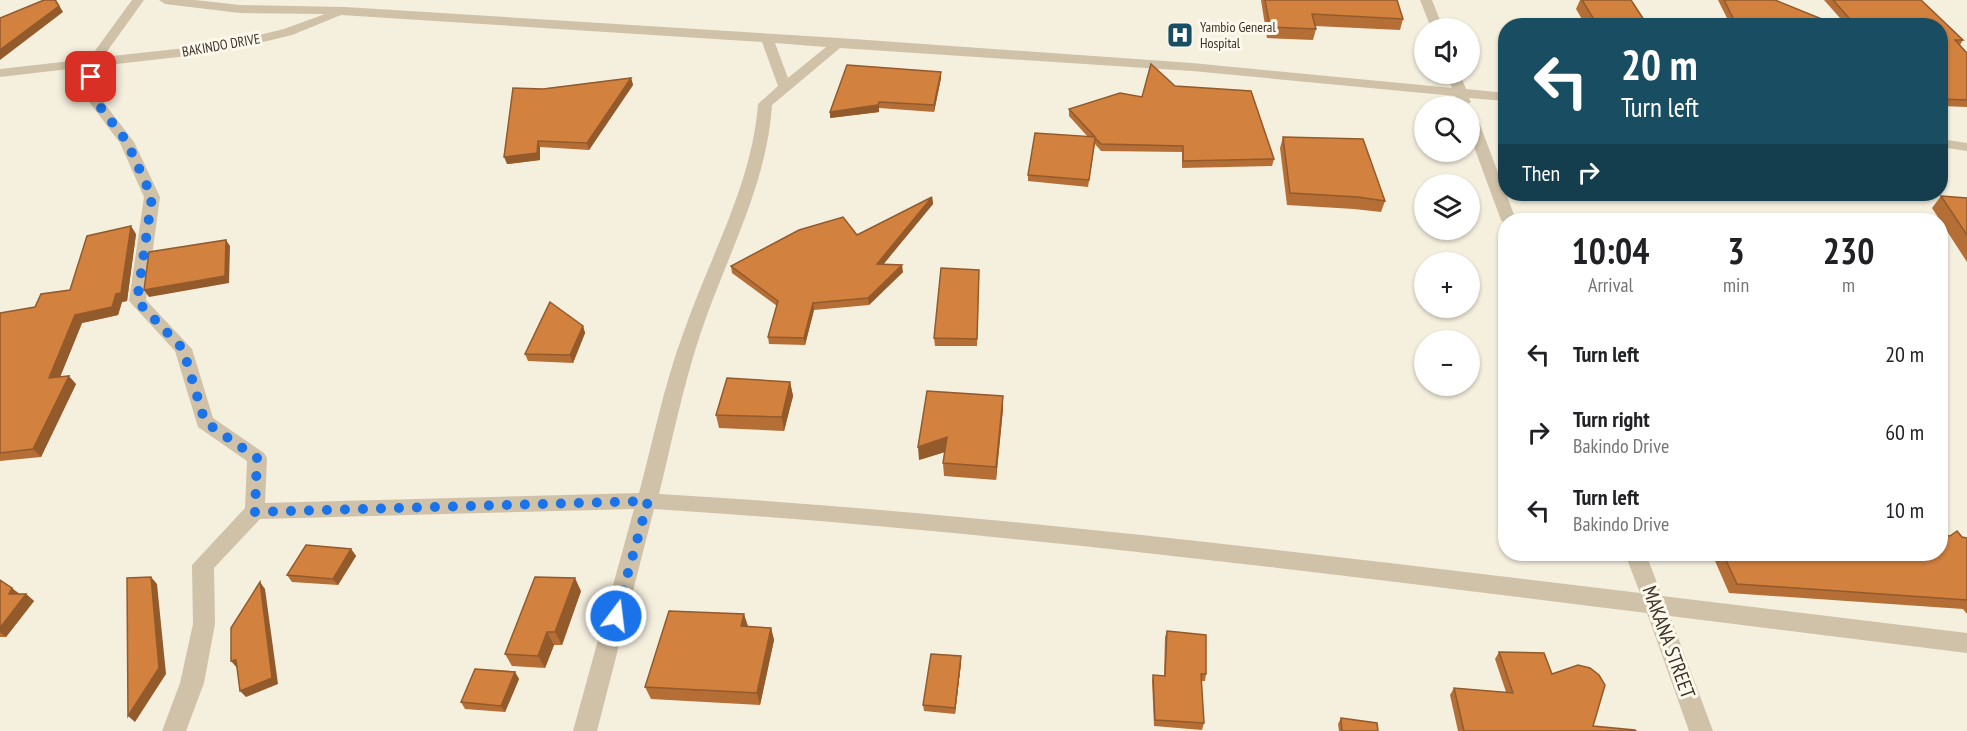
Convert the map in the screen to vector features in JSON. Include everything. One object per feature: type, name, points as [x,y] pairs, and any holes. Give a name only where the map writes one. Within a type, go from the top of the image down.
[{"type":"street","points":[[138,0],[93,63],[88,91],[127,142],[152,197],[137,301],[183,349],[205,422],[257,458],[255,512],[203,565],[204,624],[192,683],[174,731]]},
{"type":"street","points":[[165,0],[240,9],[345,11],[767,40],[839,42],[1087,62],[1192,67],[1498,96]]},
{"type":"street","points":[[1426,0],[1433,18]]},
{"type":"street","name":"BAKINDO DRIVE","points":[[0,73],[222,48],[288,32],[345,11]]},
{"type":"street","points":[[767,40],[785,87]]},
{"type":"street","points":[[585,731],[691,335],[738,216],[762,135],[765,104],[839,42]]},
{"type":"street","points":[[1458,84],[1462,96]]},
{"type":"street","points":[[1480,143],[1498,191]]},
{"type":"street","points":[[1948,144],[1967,147]]},
{"type":"street","points":[[255,512],[648,501],[814,511],[1266,557],[1967,643]]},
{"type":"street","name":"MAKANA STREET","points":[[1639,561],[1701,731]]},
{"type":"building","points":[[44,0],[55,0],[59,6],[0,50],[0,18]]},
{"type":"building","points":[[1265,0],[1397,0],[1403,19],[1312,14],[1316,29],[1270,27]]},
{"type":"building","points":[[1582,0],[1631,0],[1643,18],[1593,18]]},
{"type":"building","points":[[1724,0],[1775,0],[1819,18],[1733,18]]},
{"type":"building","points":[[1833,0],[1921,0],[1940,18],[1849,18]]},
{"type":"building","points":[[1948,26],[1963,40],[1955,40],[1967,53],[1967,100],[1948,99]]},
{"type":"building","points":[[1151,64],[1175,86],[1251,91],[1274,159],[1183,161],[1183,146],[1101,144],[1095,138],[1089,180],[1028,175],[1035,133],[1095,137],[1069,109],[1120,93],[1142,97]]},
{"type":"building","points":[[847,65],[941,72],[934,105],[879,102],[878,105],[830,112]]},
{"type":"building","points":[[631,78],[587,143],[538,141],[537,153],[504,157],[513,88],[543,89]]},
{"type":"building","points":[[1283,137],[1363,139],[1385,201],[1290,193]]},
{"type":"building","points":[[932,197],[877,264],[902,265],[868,298],[813,303],[804,338],[768,337],[778,301],[731,266],[799,230],[843,217],[857,235]]},
{"type":"building","points":[[1948,197],[1967,198],[1967,235],[1944,201],[1948,201]]},
{"type":"building","points":[[131,226],[121,293],[116,294],[112,307],[75,315],[49,378],[69,376],[33,449],[0,453],[0,313],[35,307],[41,294],[70,290],[87,236]]},
{"type":"building","points":[[226,240],[225,276],[144,290],[149,252]]},
{"type":"building","points":[[941,268],[979,270],[977,339],[934,338]]},
{"type":"building","points":[[550,302],[583,326],[570,355],[525,354]]},
{"type":"building","points":[[727,378],[790,382],[782,417],[716,415]]},
{"type":"building","points":[[927,391],[1003,396],[996,467],[943,463],[947,437],[918,447]]},
{"type":"building","points":[[1957,531],[1962,537],[1967,538],[1967,600],[1737,584],[1726,561],[1948,561],[1948,536]]},
{"type":"building","points":[[306,545],[351,549],[333,579],[287,575]]},
{"type":"building","points":[[151,577],[159,668],[128,716],[127,578]]},
{"type":"building","points":[[535,577],[575,578],[555,632],[547,632],[538,656],[505,654]]},
{"type":"building","points":[[0,580],[12,588],[9,594],[26,594],[0,628]]},
{"type":"building","points":[[260,582],[272,678],[240,691],[236,660],[231,661],[231,628]]},
{"type":"building","points":[[669,611],[744,614],[741,626],[771,628],[757,693],[645,687]]},
{"type":"building","points":[[1167,631],[1206,635],[1206,674],[1201,674],[1204,723],[1155,720],[1153,675],[1165,676]]},
{"type":"building","points":[[1499,652],[1544,653],[1552,674],[1578,665],[1590,668],[1599,675],[1605,685],[1593,726],[1636,731],[1464,731],[1454,688],[1513,693]]},
{"type":"building","points":[[931,654],[961,656],[955,708],[923,705]]},
{"type":"building","points":[[475,669],[515,672],[501,706],[461,702]]},
{"type":"building","points":[[1341,718],[1377,723],[1378,731],[1342,731]]},
{"type":"place","name":"Yambio General Hospital","points":[[1180,35]]},
{"type":"route","points":[[91,77],[88,91],[127,142],[152,197],[137,301],[183,349],[205,422],[257,458],[255,512],[648,501],[616,616]]}]
